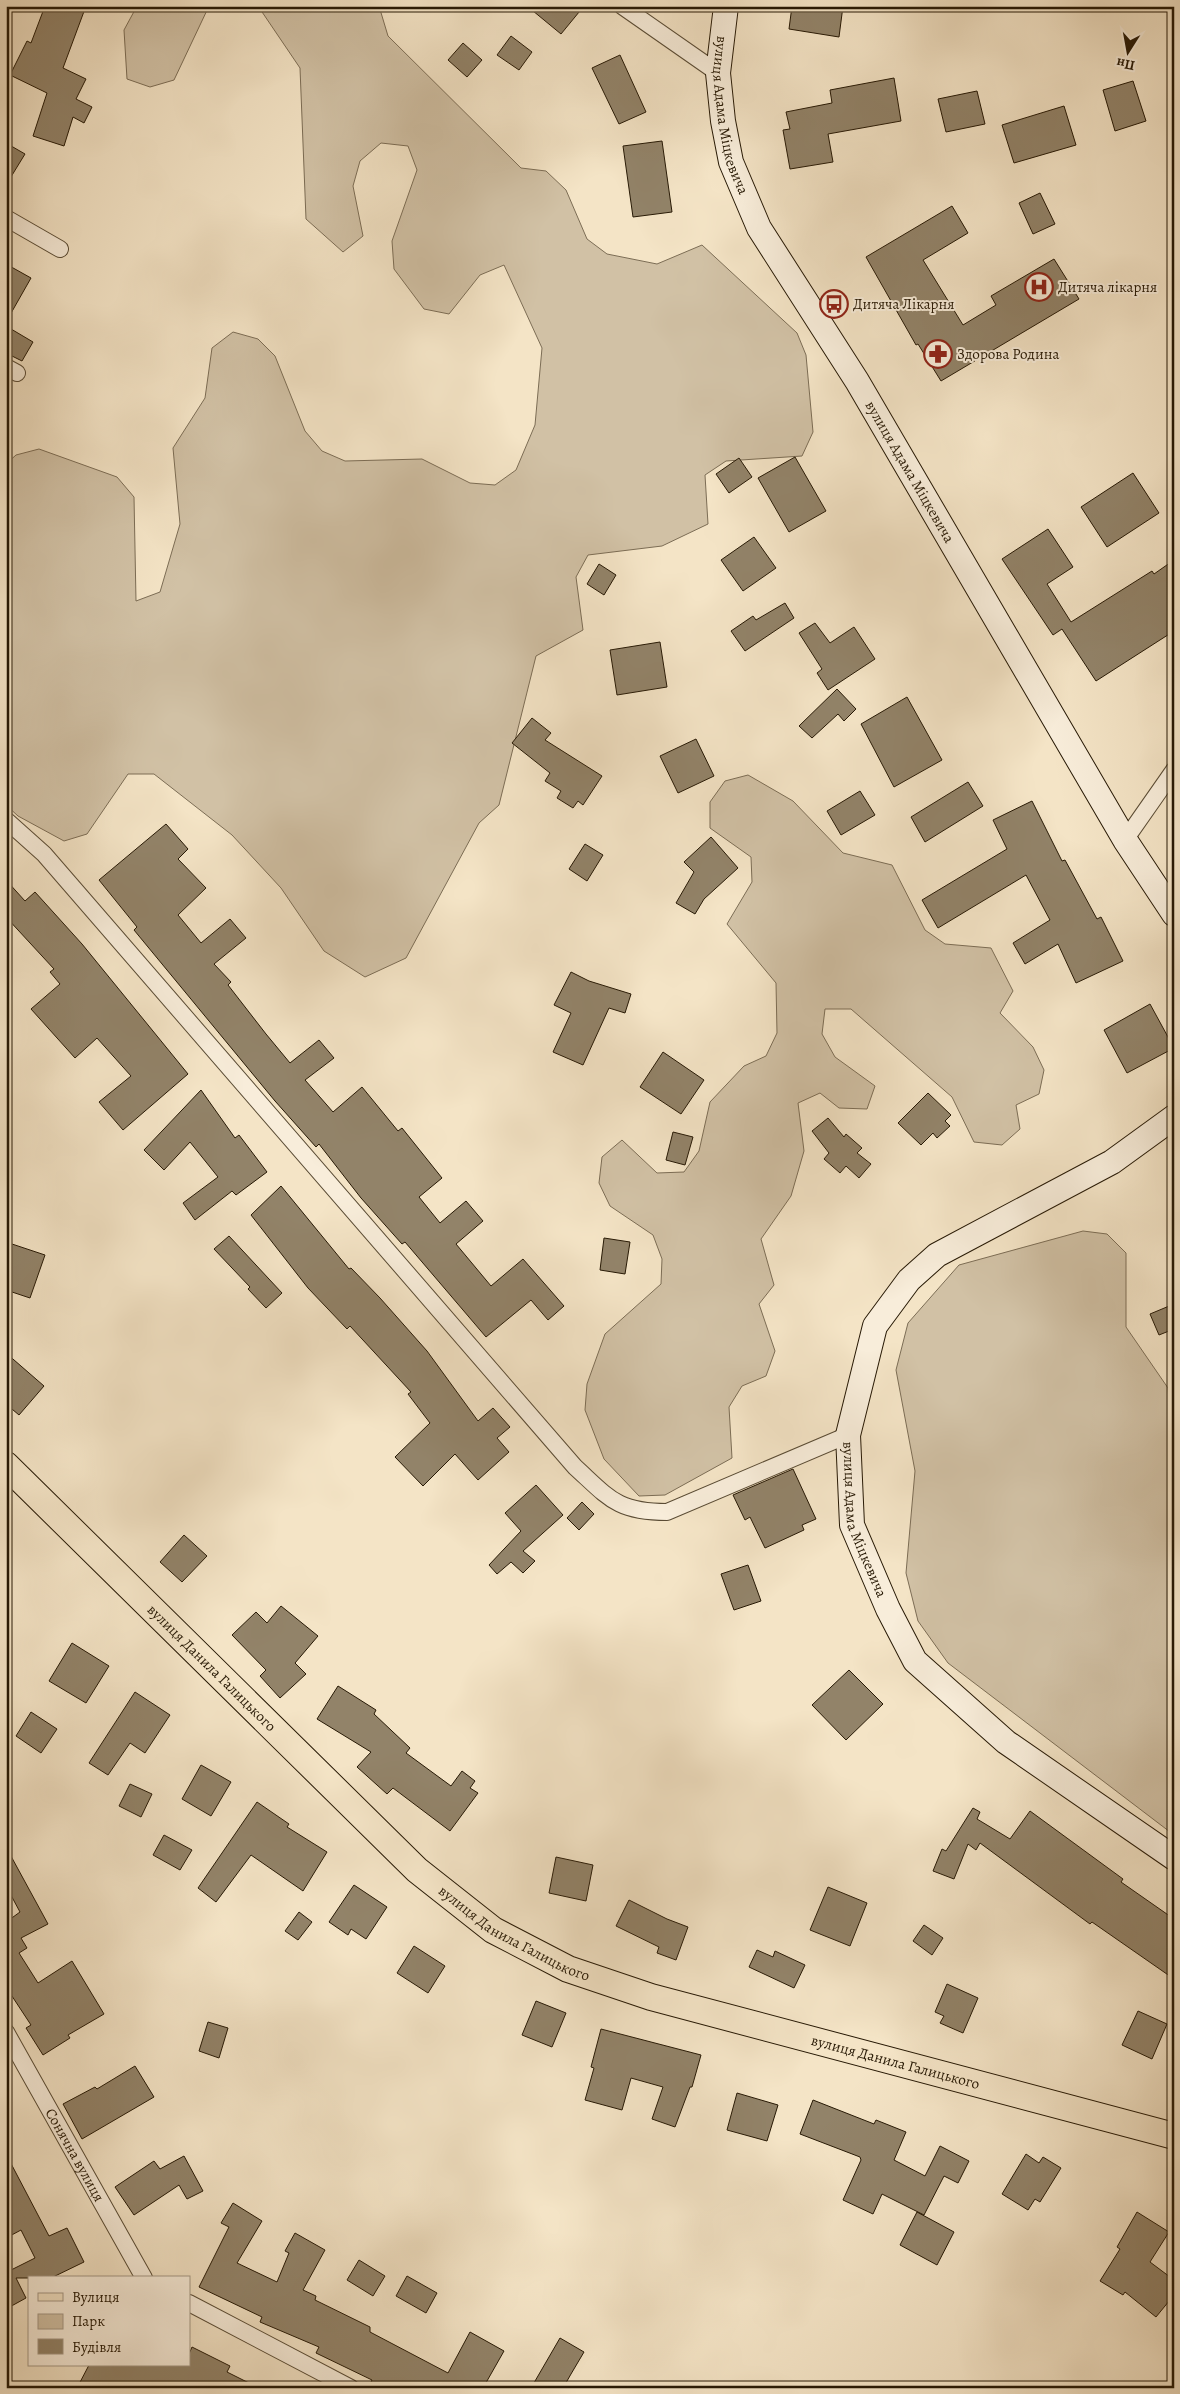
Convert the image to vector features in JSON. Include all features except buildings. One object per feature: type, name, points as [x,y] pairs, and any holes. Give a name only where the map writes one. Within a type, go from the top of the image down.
[{"type":"main road","name":"вулиця Данила Галицького","points":[[6,1465],[417,1870],[493,1930],[568,1969],[651,1997],[1174,2136]]},
{"type":"street","points":[[622,6],[718,73]]},
{"type":"street","name":"вулиця Адама Міцкевича","points":[[726,6],[718,73],[731,162],[759,228],[857,381],[1126,840],[1174,914]]},
{"type":"street","points":[[6,218],[60,249]]},
{"type":"street","points":[[1126,840],[1174,770]]},
{"type":"street","points":[[6,820],[44,854],[575,1467],[613,1502],[642,1512],[667,1512],[848,1435]]},
{"type":"street","name":"вулиця Адама Міцкевича","points":[[1174,1117],[1112,1162],[937,1255],[909,1280],[875,1326],[848,1435],[852,1525],[888,1610],[915,1661],[1006,1742],[1174,1858]]},
{"type":"street","name":"Сонячна вулиця","points":[[6,2032],[143,2276]]},
{"type":"street","points":[[190,2305],[351,2388]]},
{"type":"green space","points":[[137,6],[209,6],[174,80],[150,87],[127,79],[124,30]]},
{"type":"green space","points":[[258,6],[379,6],[388,36],[521,168],[546,171],[566,190],[587,239],[607,254],[657,264],[702,245],[797,333],[806,355],[813,432],[802,456],[726,461],[705,475],[708,524],[662,546],[588,555],[576,577],[583,630],[536,656],[499,805],[479,823],[406,958],[365,977],[324,951],[281,888],[232,835],[154,774],[128,774],[87,834],[64,841],[18,816],[6,805],[6,464],[16,455],[39,449],[117,477],[134,497],[136,601],[160,592],[180,524],[173,448],[205,398],[212,348],[233,332],[258,339],[275,356],[305,431],[322,451],[345,461],[422,459],[470,483],[495,485],[516,470],[535,425],[542,348],[504,265],[480,275],[449,314],[424,309],[394,269],[392,241],[417,170],[408,146],[381,143],[360,161],[353,186],[363,236],[343,252],[306,219],[300,68]]},
{"type":"green space","points":[[748,775],[793,801],[843,853],[892,865],[925,930],[945,944],[991,948],[1013,991],[1000,1013],[1033,1047],[1044,1070],[1039,1094],[1016,1105],[1020,1129],[1002,1145],[974,1142],[952,1097],[851,1009],[825,1009],[822,1034],[835,1057],[875,1086],[867,1109],[839,1108],[820,1093],[798,1103],[804,1151],[791,1196],[761,1239],[774,1285],[759,1304],[775,1351],[766,1376],[742,1386],[729,1407],[732,1458],[665,1495],[639,1496],[604,1459],[585,1410],[587,1384],[605,1334],[661,1284],[662,1259],[653,1235],[610,1206],[599,1183],[602,1157],[622,1140],[657,1173],[684,1172],[699,1151],[710,1102],[744,1066],[766,1056],[777,1033],[776,983],[727,924],[752,882],[751,857],[710,828],[710,802],[725,781]]},
{"type":"green space","points":[[1083,1231],[1107,1234],[1126,1253],[1126,1327],[1168,1388],[1174,1459],[1174,1835],[948,1663],[918,1621],[906,1573],[915,1471],[896,1370],[908,1323],[959,1265]]},
{"type":"place","name":"Дитяча лікарня","points":[[1039,287]]},
{"type":"place","name":"Дитяча Лікарня","points":[[834,304]]},
{"type":"place","name":"Здорова Родина","points":[[938,354]]}]
